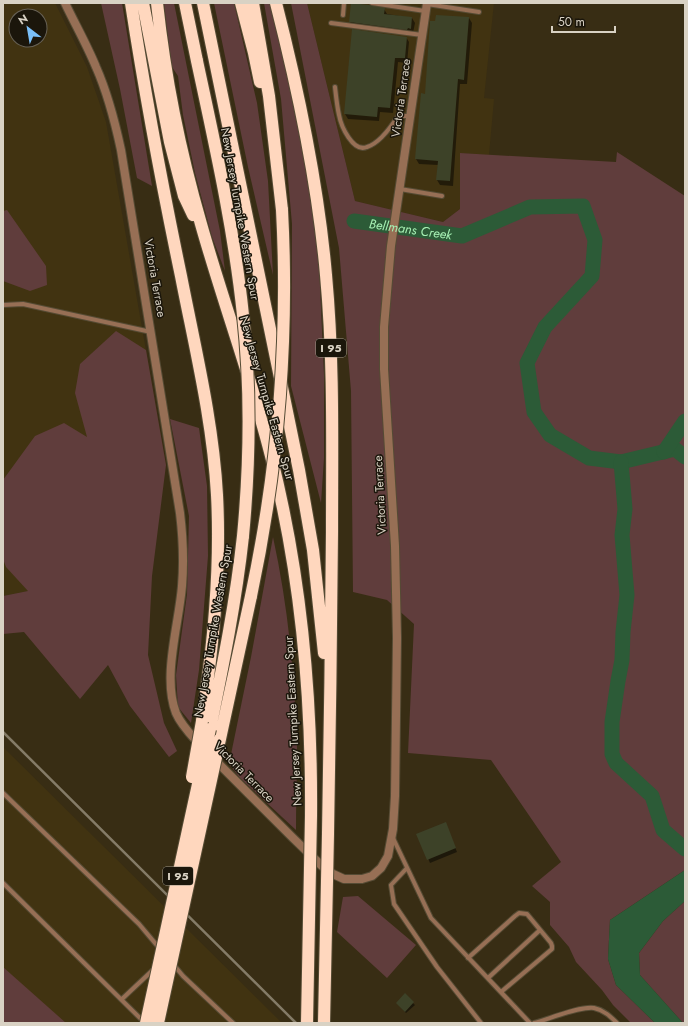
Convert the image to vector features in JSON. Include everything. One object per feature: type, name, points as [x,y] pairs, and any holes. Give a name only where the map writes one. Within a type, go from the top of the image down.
[{"type":"highway","points":[[131,3],[158,160],[197,357],[213,455],[218,516],[217,593],[206,725]]},
{"type":"highway","points":[[143,3],[164,119],[184,196],[208,248]]},
{"type":"highway","name":"New Jersey Turnpike Eastern Spur","points":[[157,3],[167,74],[177,129],[208,248],[260,414],[289,536],[302,617],[311,753],[307,1023]]},
{"type":"highway","name":"New Jersey Turnpike Western Spur","points":[[185,3],[232,233],[245,334],[247,376],[247,484],[238,580],[231,625],[206,725]]},
{"type":"highway","points":[[203,3],[302,482],[316,569],[330,698]]},
{"type":"highway","points":[[241,3],[252,47],[263,103],[274,133]]},
{"type":"highway","name":"I 95","points":[[158,1023],[251,596],[268,502],[278,423],[284,326],[282,210],[264,57],[253,3]]},
{"type":"highway","name":"I 95","points":[[276,3],[296,83],[311,160],[321,230],[328,301],[331,354],[332,432],[330,698],[324,1023]]},
{"type":"highway","name":"I 95","points":[[146,1023],[184,850],[186,810],[206,725]]},
{"type":"street","name":"Victoria Terrace","points":[[65,3],[104,86],[116,128],[152,332],[177,486],[183,538],[182,585],[170,685],[177,715],[192,737],[322,866],[333,874],[344,879],[351,880],[372,876],[381,868],[388,856],[392,836],[395,796],[396,587],[383,346],[392,246],[427,6]]},
{"type":"lane","points":[[343,15],[344,3]]},
{"type":"lane","points":[[372,3],[427,6],[479,12]]},
{"type":"lane","points":[[331,24],[423,35]]},
{"type":"lane","points":[[335,87],[339,116],[348,138],[360,147],[367,148],[378,140],[398,116],[411,116]]},
{"type":"lane","points":[[400,189],[442,196]]},
{"type":"lane","points":[[3,306],[23,304],[152,332]]},
{"type":"lane","points":[[3,793],[139,924],[183,976],[233,1023]]},
{"type":"lane","points":[[392,836],[431,918],[530,1023]]},
{"type":"lane","points":[[407,868],[391,885],[394,904],[437,967],[481,1023]]},
{"type":"lane","points":[[3,883],[146,1023]]},
{"type":"lane","points":[[468,958],[519,913],[527,914],[551,943],[552,949],[501,992]]},
{"type":"lane","points":[[488,978],[540,930]]},
{"type":"lane","points":[[122,999],[166,957]]},
{"type":"lane","points":[[534,1023],[582,1009],[595,1008],[609,1015],[617,1023]]},
{"type":"shaded area","points":[[3,3],[55,3],[87,67],[106,122],[166,465],[29,591],[3,596]]},
{"type":"shaded area","points":[[101,3],[122,3],[152,186],[137,178],[120,89]]},
{"type":"shaded area","points":[[164,3],[174,3],[220,231],[225,271],[212,237],[195,173],[183,115],[178,76],[172,67]]},
{"type":"shaded area","points":[[214,3],[234,3],[257,103],[268,181],[273,275],[248,167]]},
{"type":"shaded area","points":[[264,3],[272,3],[298,93],[318,240],[324,375],[324,458],[321,503],[291,386],[292,224],[281,99]]},
{"type":"shaded area","points":[[291,3],[307,3],[355,201],[443,222],[460,209],[460,153],[616,162],[617,152],[685,196],[685,870],[610,920],[608,959],[616,985],[655,1023],[631,1023],[613,1005],[602,990],[576,962],[569,947],[550,925],[550,902],[532,886],[561,862],[491,760],[408,753],[414,624],[387,600],[353,592],[351,391],[339,248]]},
{"type":"shaded area","points":[[307,3],[494,3],[484,98],[494,99],[489,155],[460,153],[460,209],[443,222],[355,201]]},
{"type":"shaded area","points":[[7,210],[46,266],[47,285],[30,291],[3,281],[3,211]]},
{"type":"shaded area","points":[[116,331],[146,350],[166,465],[152,576],[148,655],[164,723],[177,751],[169,757],[130,706],[108,665],[80,699],[24,632],[3,634],[3,596],[28,591],[6,567],[3,559],[3,480],[35,436],[64,423],[87,437],[75,393],[80,364]]},
{"type":"shaded area","points":[[170,419],[199,428],[207,486],[208,556],[199,670],[191,723],[178,707],[176,675],[187,594],[189,516]]},
{"type":"shaded area","points":[[273,537],[287,615],[295,695],[297,748],[296,830],[240,778],[229,764],[251,657]]},
{"type":"shaded area","points":[[3,747],[282,1023],[63,1023],[3,971]]},
{"type":"shaded area","points":[[685,870],[685,901],[663,921],[639,953],[640,975],[683,1023],[655,1023],[616,985],[608,959],[610,920]]},
{"type":"shaded area","points":[[358,896],[416,945],[387,978],[337,932],[343,897]]},
{"type":"shaded area","points":[[685,901],[685,1023],[683,1023],[640,975],[639,953],[663,921]]},
{"type":"shaded area","points":[[3,967],[66,1023],[3,1023]]},
{"type":"building","points":[[351,3],[385,8],[384,14],[412,17],[411,29],[408,28],[407,30],[349,22]]},
{"type":"building","points":[[436,15],[469,17],[464,80],[458,79],[450,181],[436,180],[438,161],[415,159],[421,93],[425,94],[430,21],[435,21]]},
{"type":"building","points":[[352,29],[407,37],[405,58],[395,58],[390,108],[378,107],[377,117],[344,114]]},
{"type":"building","points":[[446,822],[456,848],[427,860],[416,834]]},
{"type":"building","points":[[405,993],[414,1002],[405,1012],[396,1003]]},
{"type":"waterway","name":"Bellmans Creek","points":[[354,221],[462,236],[530,207],[583,206],[595,240],[592,276],[545,327],[527,363],[534,412],[550,435],[589,458],[621,462],[675,449],[685,457]]},
{"type":"waterway","points":[[664,452],[685,421]]},
{"type":"waterway","points":[[621,462],[625,509],[622,535],[627,595],[622,660],[612,722],[612,754],[616,763],[652,796],[663,830],[685,849]]},
{"type":"railway","points":[[3,732],[296,1023]]}]
